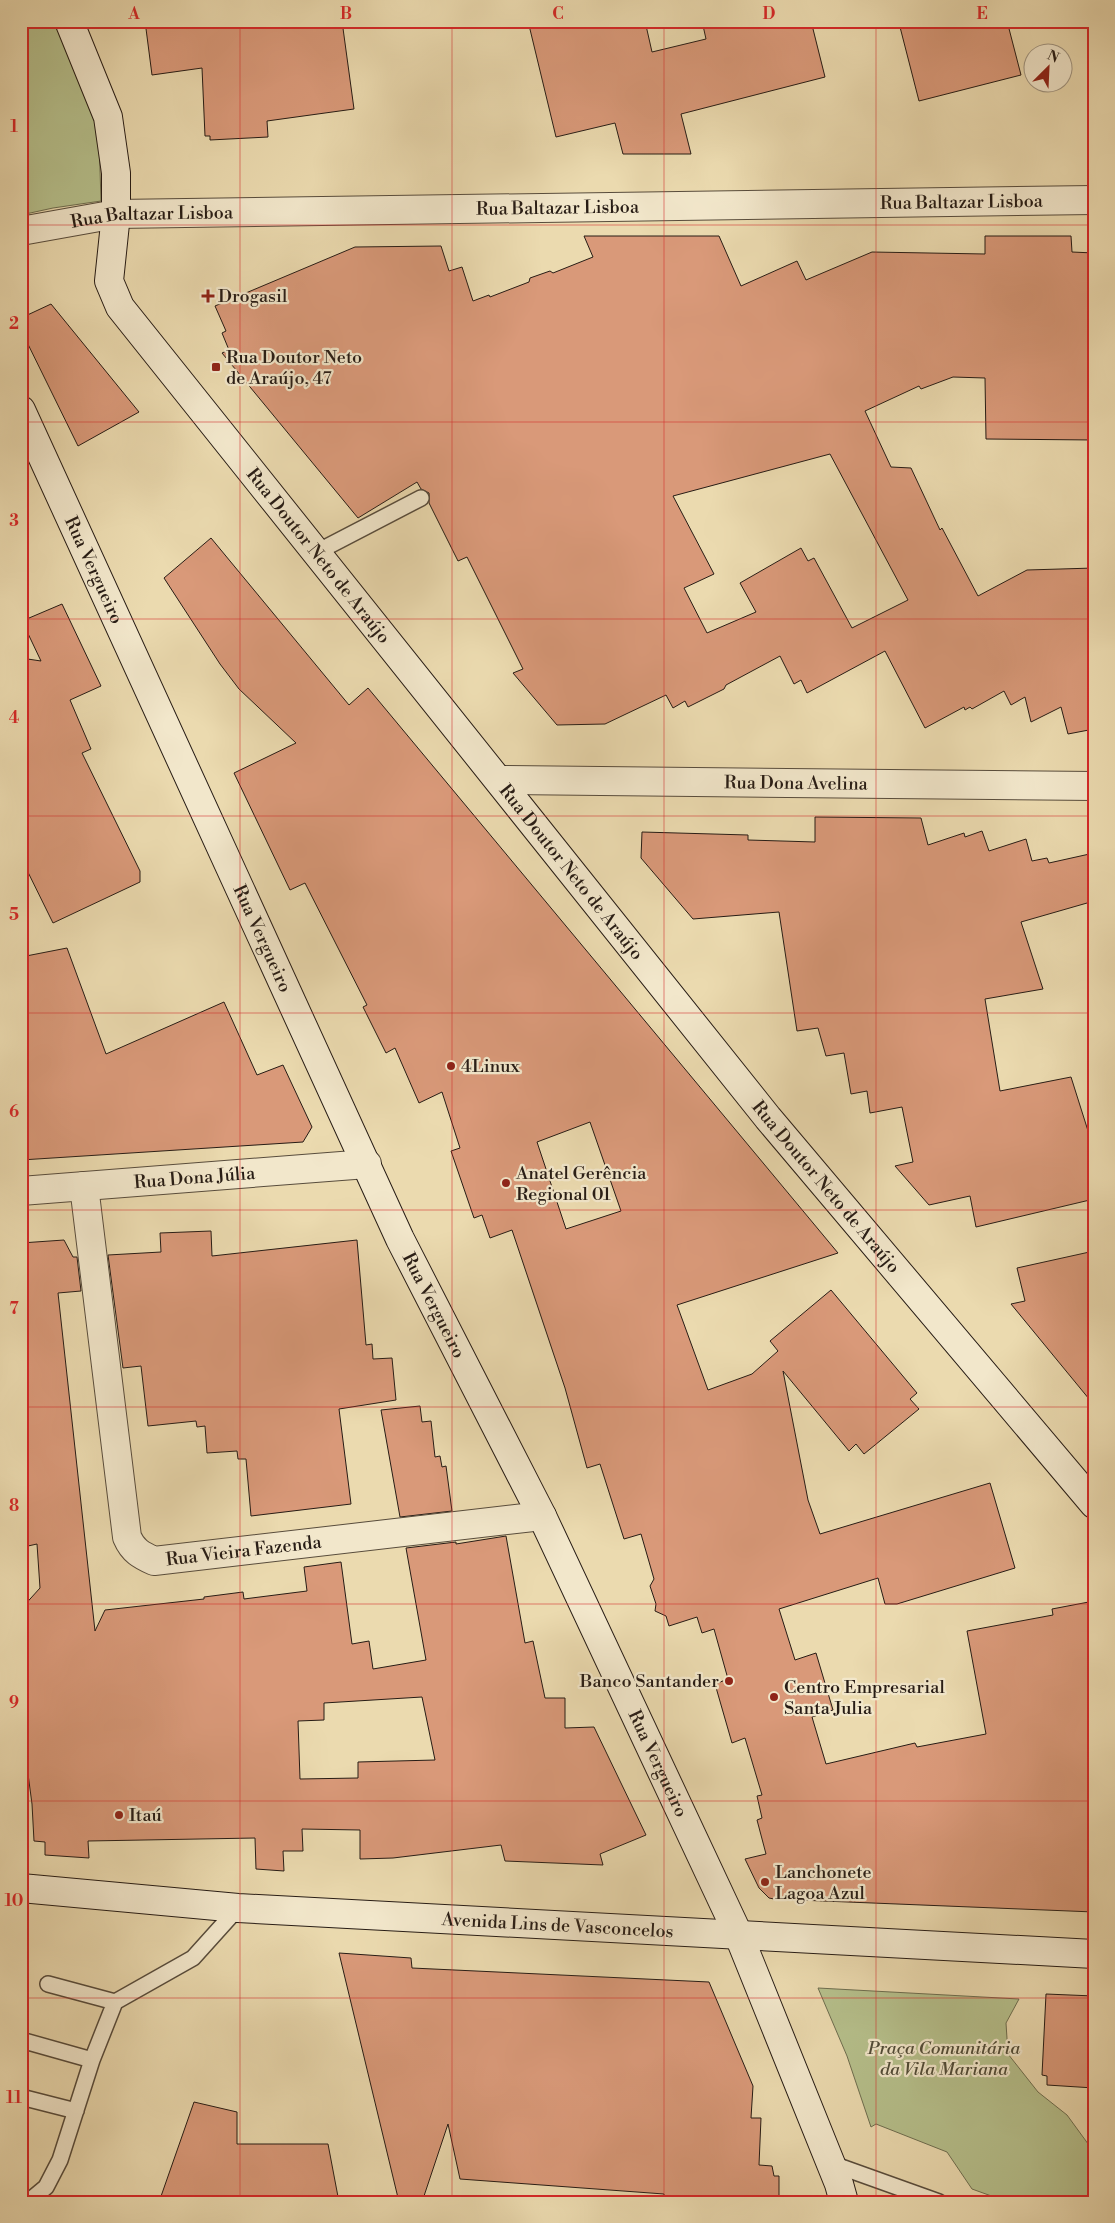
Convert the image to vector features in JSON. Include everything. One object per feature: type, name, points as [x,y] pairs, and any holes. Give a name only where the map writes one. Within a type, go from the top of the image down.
[{"type":"street","name":"Rua Doutor Neto de Araújo","points":[[69,21],[108,117],[116,173],[116,214],[109,281],[120,307],[500,780],[768,1118],[1094,1504]]},
{"type":"street","name":"Rua Baltazar Lisboa","points":[[21,231],[116,214],[1094,200]]},
{"type":"street","name":"Rua Vergueiro","points":[[21,410],[400,1239],[542,1516],[739,1936],[830,2162],[844,2202]]},
{"type":"street","name":"Rua Dona Avelina","points":[[500,780],[1094,786]]},
{"type":"street","name":"Rua Dona Júlia","points":[[21,1192],[367,1164]]},
{"type":"street","name":"Rua Vieira Fazenda","points":[[84,1186],[127,1537],[131,1546],[139,1554],[154,1560],[542,1516]]},
{"type":"street","name":"Avenida Lins de Vasconcelos","points":[[21,1888],[238,1908],[1094,1954]]},
{"type":"lane","points":[[317,552],[336,544],[422,498]]},
{"type":"lane","points":[[28,2202],[46,2187],[60,2160],[92,2060],[115,2002],[193,1958],[238,1908]]},
{"type":"lane","points":[[48,1984],[115,2002]]},
{"type":"lane","points":[[21,2040],[92,2060]]},
{"type":"lane","points":[[21,2097],[76,2110]]},
{"type":"lane","points":[[830,2162],[939,2202]]},
{"type":"green space","points":[[21,21],[60,21],[95,108],[99,138],[101,201],[21,215]]},
{"type":"green space","name":"Praça Comunitária da Vila Mariana","points":[[818,1988],[1019,1999],[1006,2023],[1008,2054],[1038,2092],[1067,2115],[1094,2152],[1094,2202],[1008,2202],[972,2189],[947,2152],[876,2124],[871,2127],[847,2056]]},
{"type":"building","points":[[145,21],[342,21],[354,109],[267,121],[268,137],[210,140],[210,136],[205,136],[202,68],[152,75]]},
{"type":"building","points":[[528,21],[645,21],[652,52],[706,39],[702,21],[811,21],[825,77],[681,114],[691,154],[623,154],[615,123],[556,137]]},
{"type":"building","points":[[924,21],[1007,21],[1021,75],[919,101],[900,27]]},
{"type":"building","points":[[584,236],[719,236],[741,286],[797,261],[806,280],[872,252],[985,254],[985,236],[1071,236],[1072,252],[1094,253],[1094,440],[986,439],[985,378],[953,377],[921,389],[919,386],[865,411],[891,467],[911,468],[940,530],[942,528],[978,596],[1027,570],[1094,568],[1094,729],[1068,734],[1061,707],[1031,722],[1025,697],[1011,705],[1004,691],[972,709],[970,707],[965,710],[964,707],[925,728],[885,651],[807,693],[801,680],[794,684],[780,656],[726,685],[724,689],[688,707],[685,701],[673,708],[666,695],[605,724],[557,725],[513,673],[523,669],[467,557],[458,561],[429,503],[429,493],[421,489],[417,482],[358,518],[222,353],[229,350],[222,333],[226,331],[215,306],[355,247],[441,246],[449,271],[462,267],[473,301],[489,295],[490,297],[529,282],[530,278],[550,271],[553,273],[593,257]],"holes":[[[830,454],[908,600],[852,628],[814,558],[808,561],[801,548],[740,583],[756,612],[707,633],[684,588],[714,574],[673,496]]]},
{"type":"building","points":[[51,304],[139,412],[78,446],[21,330],[21,318]]},
{"type":"building","points":[[211,538],[349,705],[368,688],[838,1253],[677,1305],[708,1390],[752,1374],[778,1351],[770,1341],[831,1290],[917,1393],[910,1399],[919,1409],[864,1454],[856,1444],[849,1451],[783,1371],[808,1500],[820,1534],[990,1483],[1015,1568],[897,1604],[885,1604],[878,1578],[779,1609],[795,1660],[816,1653],[833,1710],[812,1717],[826,1764],[915,1743],[917,1747],[986,1734],[967,1631],[1053,1615],[1052,1609],[1094,1601],[1094,1912],[774,1899],[769,1898],[759,1888],[745,1859],[766,1854],[757,1820],[762,1818],[757,1796],[762,1795],[745,1738],[732,1743],[715,1684],[728,1679],[714,1629],[702,1633],[697,1617],[669,1626],[666,1616],[655,1611],[656,1604],[650,1586],[654,1579],[641,1534],[624,1539],[600,1464],[587,1468],[565,1388],[512,1230],[490,1238],[482,1215],[474,1218],[451,1151],[460,1148],[442,1092],[419,1103],[395,1048],[386,1053],[363,1007],[367,1005],[305,883],[290,890],[234,773],[296,743],[239,689],[220,664],[164,578]],"holes":[[[590,1122],[621,1211],[566,1229],[537,1142]]]},
{"type":"building","points":[[62,604],[101,686],[70,700],[91,749],[82,753],[140,871],[140,882],[53,923],[21,858],[21,658],[41,661],[22,621]]},
{"type":"building","points":[[815,817],[921,818],[928,845],[964,833],[965,837],[982,831],[989,851],[1026,839],[1032,861],[1047,858],[1049,863],[1094,853],[1094,901],[1021,922],[1043,989],[985,999],[1000,1091],[1071,1077],[1089,1134],[1094,1133],[1094,1199],[976,1227],[970,1196],[929,1205],[895,1166],[913,1162],[902,1107],[870,1113],[867,1091],[851,1094],[844,1053],[826,1056],[818,1028],[797,1031],[779,912],[693,919],[641,858],[642,832],[748,835],[748,840],[815,842]]},
{"type":"building","points":[[67,948],[106,1054],[224,1002],[257,1075],[283,1065],[312,1127],[303,1142],[21,1160],[21,957]]},
{"type":"building","points":[[211,1231],[212,1256],[357,1240],[366,1345],[372,1344],[373,1359],[392,1358],[396,1400],[339,1409],[351,1504],[251,1516],[246,1459],[238,1459],[237,1451],[207,1453],[205,1426],[197,1427],[196,1421],[148,1426],[141,1366],[123,1368],[108,1255],[161,1252],[160,1233]]},
{"type":"building","points":[[64,1240],[73,1257],[77,1257],[81,1291],[58,1293],[95,1631],[105,1610],[204,1599],[204,1597],[243,1592],[244,1599],[307,1591],[304,1567],[341,1562],[352,1644],[369,1641],[373,1669],[426,1660],[406,1548],[456,1542],[456,1544],[506,1536],[525,1643],[533,1641],[545,1698],[565,1698],[565,1728],[594,1727],[646,1835],[600,1854],[603,1865],[505,1861],[501,1845],[393,1858],[360,1859],[360,1830],[302,1829],[303,1851],[283,1851],[284,1871],[256,1869],[255,1838],[88,1841],[89,1858],[45,1855],[45,1842],[34,1841],[32,1804],[21,1721],[21,1609],[40,1588],[37,1544],[28,1546],[25,1515],[21,1516],[21,1243]],"holes":[[[422,1697],[435,1760],[358,1762],[358,1778],[300,1779],[298,1721],[324,1720],[324,1703]]]},
{"type":"building","points":[[1094,1251],[1094,1405],[1011,1304],[1025,1301],[1017,1268]]},
{"type":"building","points":[[420,1406],[422,1422],[431,1421],[435,1457],[440,1456],[442,1467],[446,1466],[452,1511],[400,1517],[381,1410]]},
{"type":"building","points":[[339,1953],[411,1958],[412,1968],[709,1982],[753,2086],[751,2118],[761,2118],[759,2165],[772,2166],[774,2176],[779,2176],[779,2202],[664,2202],[664,2194],[460,2179],[448,2124],[422,2202],[399,2202]]},
{"type":"building","points":[[1046,1994],[1094,1996],[1094,2088],[1047,2085],[1047,2076],[1042,2075]]},
{"type":"building","points":[[194,2102],[237,2112],[237,2144],[328,2144],[339,2202],[159,2202]]},
{"type":"place","name":"Drogasil","points":[[208,296]]},
{"type":"place","name":"Rua Doutor Neto de Araújo, 47","points":[[216,367]]},
{"type":"place","name":"4Linux","points":[[451,1066]]},
{"type":"place","name":"Anatel Gerência Regional 01","points":[[506,1183]]},
{"type":"place","name":"Banco Santander","points":[[729,1681]]},
{"type":"place","name":"Centro Empresarial Santa Julia","points":[[774,1697]]},
{"type":"place","name":"Itaú","points":[[119,1815]]},
{"type":"place","name":"Lanchonete Lagoa Azul","points":[[765,1882]]}]
